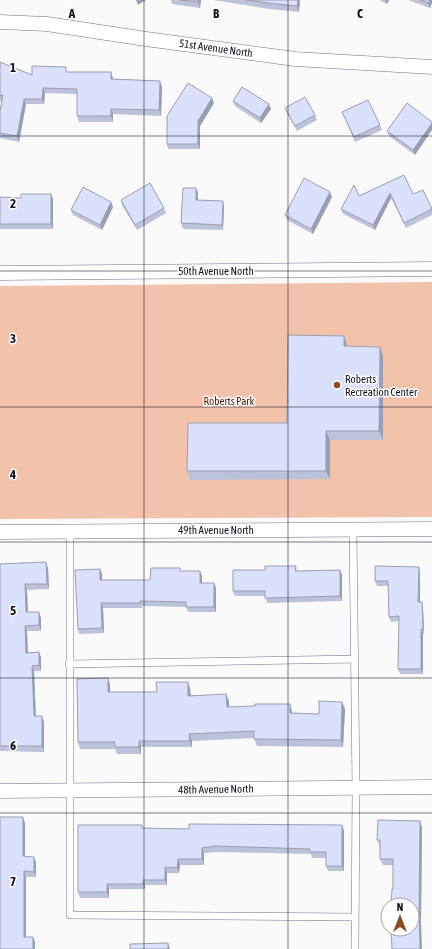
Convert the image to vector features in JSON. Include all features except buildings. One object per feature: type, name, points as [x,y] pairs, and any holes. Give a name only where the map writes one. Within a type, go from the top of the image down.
[{"type":"street","name":"51st Avenue North","points":[[0,22],[47,24],[295,59],[432,67]]},
{"type":"street","name":"50th Avenue North","points":[[0,273],[432,269]]},
{"type":"street","name":"49th Avenue North","points":[[0,532],[432,529]]},
{"type":"street","name":"48th Avenue North","points":[[0,792],[432,788]]},
{"type":"lane","points":[[353,530],[356,788],[355,949]]},
{"type":"lane","points":[[70,531],[70,914],[355,917]]},
{"type":"lane","points":[[69,664],[354,659]]},
{"type":"green space","name":"Roberts Park","points":[[432,282],[432,517],[0,519],[0,286]]},
{"type":"place","name":"Roberts Recreation Center","points":[[337,385]]}]
